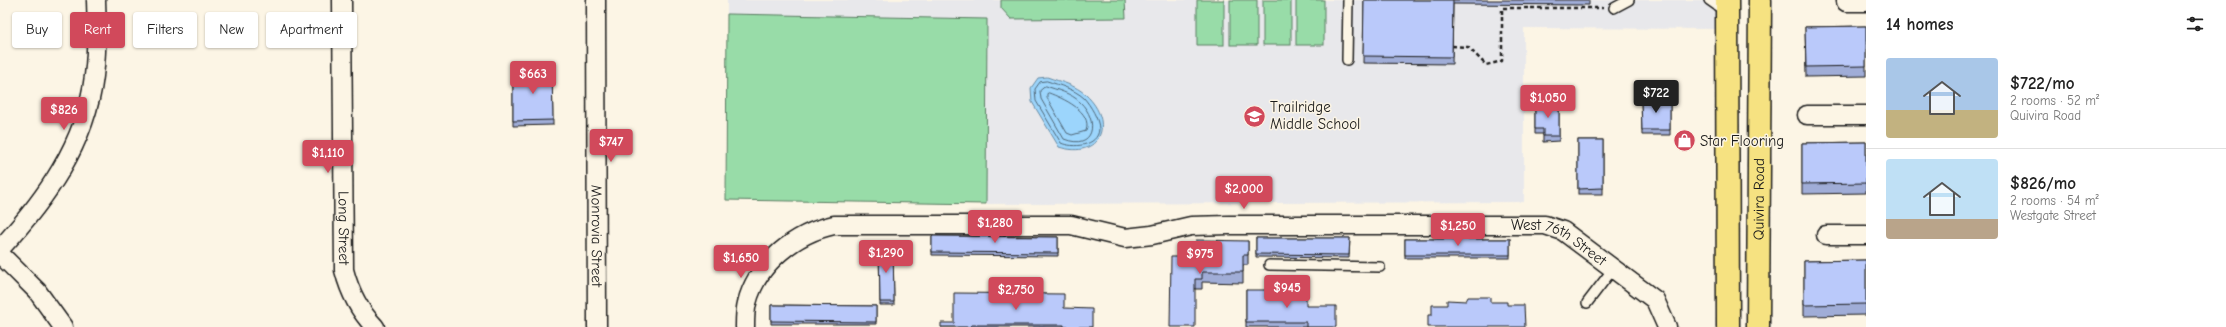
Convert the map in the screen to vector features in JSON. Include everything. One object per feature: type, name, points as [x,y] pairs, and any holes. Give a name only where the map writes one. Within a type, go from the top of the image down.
[{"type":"main road","name":"Quivira Road","points":[[1758,327],[1760,0]]},
{"type":"main road","name":"Quivira Road","points":[[1727,6],[1728,327]]},
{"type":"street","points":[[0,249],[32,214],[58,176],[74,146],[86,114],[94,77],[96,0]]},
{"type":"street","name":"Long Street","points":[[342,0],[344,270],[353,297],[363,315],[375,327]]},
{"type":"street","name":"Monrovia Street","points":[[596,0],[597,327]]},
{"type":"street","points":[[1846,0],[1846,2],[1866,2]]},
{"type":"street","points":[[1807,115],[1866,115]]},
{"type":"street","name":"West 76th Street","points":[[745,327],[747,303],[756,282],[768,264],[795,240],[819,228],[834,225],[1071,225],[1125,238],[1152,235],[1191,226],[1545,225],[1563,231],[1655,300],[1667,327]]},
{"type":"street","points":[[1826,235],[1866,235]]},
{"type":"street","points":[[0,254],[37,291],[63,327]]},
{"type":"lane","points":[[1347,60],[1348,0]]},
{"type":"lane","points":[[1614,8],[1629,0]]},
{"type":"lane","points":[[1709,0],[1727,6]]},
{"type":"lane","points":[[1270,265],[1380,267]]},
{"type":"lane","points":[[1587,303],[1613,268]]},
{"type":"path","points":[[1452,46],[1468,47],[1486,65],[1502,61],[1502,8],[1614,8]]},
{"type":"shaded area","name":"Trailridge Middle School","points":[[727,0],[1717,0],[1718,29],[1524,28],[1524,202],[986,204],[987,19],[727,14]]},
{"type":"green space","points":[[1001,0],[1125,0],[1126,18],[1011,19],[1001,8]]},
{"type":"green space","points":[[1197,0],[1224,0],[1224,45],[1197,45]]},
{"type":"green space","points":[[1230,0],[1257,0],[1257,45],[1230,45]]},
{"type":"green space","points":[[1263,0],[1291,0],[1291,45],[1263,45]]},
{"type":"green space","points":[[1296,0],[1324,0],[1324,45],[1296,45]]},
{"type":"green space","points":[[727,14],[987,19],[986,204],[726,200]]},
{"type":"water","points":[[1047,77],[1078,89],[1086,95],[1095,106],[1100,117],[1101,127],[1099,136],[1093,144],[1085,148],[1073,150],[1059,147],[1032,102],[1031,88],[1038,78]]},
{"type":"building","points":[[1364,0],[1453,0],[1452,57],[1363,56]]},
{"type":"building","points":[[1866,26],[1866,66],[1806,67],[1805,27]]},
{"type":"building","points":[[552,68],[553,120],[513,121],[513,69]]},
{"type":"building","points":[[1641,99],[1670,99],[1670,130],[1642,130]]},
{"type":"building","points":[[1559,104],[1559,136],[1543,136],[1543,129],[1535,129],[1535,105]]},
{"type":"building","points":[[1578,140],[1603,140],[1603,188],[1578,189]]},
{"type":"building","points":[[1866,142],[1866,183],[1802,184],[1802,143]]},
{"type":"building","points":[[932,236],[1058,237],[1058,253],[932,252]]},
{"type":"building","points":[[1256,238],[1350,238],[1349,255],[1256,254]]},
{"type":"building","points":[[1405,239],[1510,239],[1510,255],[1405,255]]},
{"type":"building","points":[[1196,240],[1248,241],[1248,255],[1243,255],[1243,272],[1202,272],[1202,279],[1195,279],[1195,327],[1170,327],[1171,257],[1182,257],[1182,253],[1196,253]]},
{"type":"building","points":[[879,245],[893,245],[894,302],[880,302]]},
{"type":"building","points":[[1866,260],[1866,304],[1804,305],[1804,261]]},
{"type":"building","points":[[1246,290],[1306,290],[1306,306],[1336,306],[1336,327],[1306,327],[1306,322],[1246,322]]},
{"type":"building","points":[[954,293],[1064,294],[1064,308],[1092,309],[1092,327],[1064,327],[1064,325],[971,325],[971,327],[941,327],[941,323],[954,323]]},
{"type":"building","points":[[1468,297],[1490,297],[1490,302],[1507,302],[1507,305],[1524,305],[1525,327],[1428,327],[1428,315],[1432,315],[1432,305],[1447,305],[1447,300],[1466,301]]},
{"type":"building","points":[[771,305],[876,306],[876,322],[771,321]]},
{"type":"place","name":"Trailridge Middle School","points":[[1255,116]]},
{"type":"place","name":"Star Flooring","points":[[1685,141]]}]
